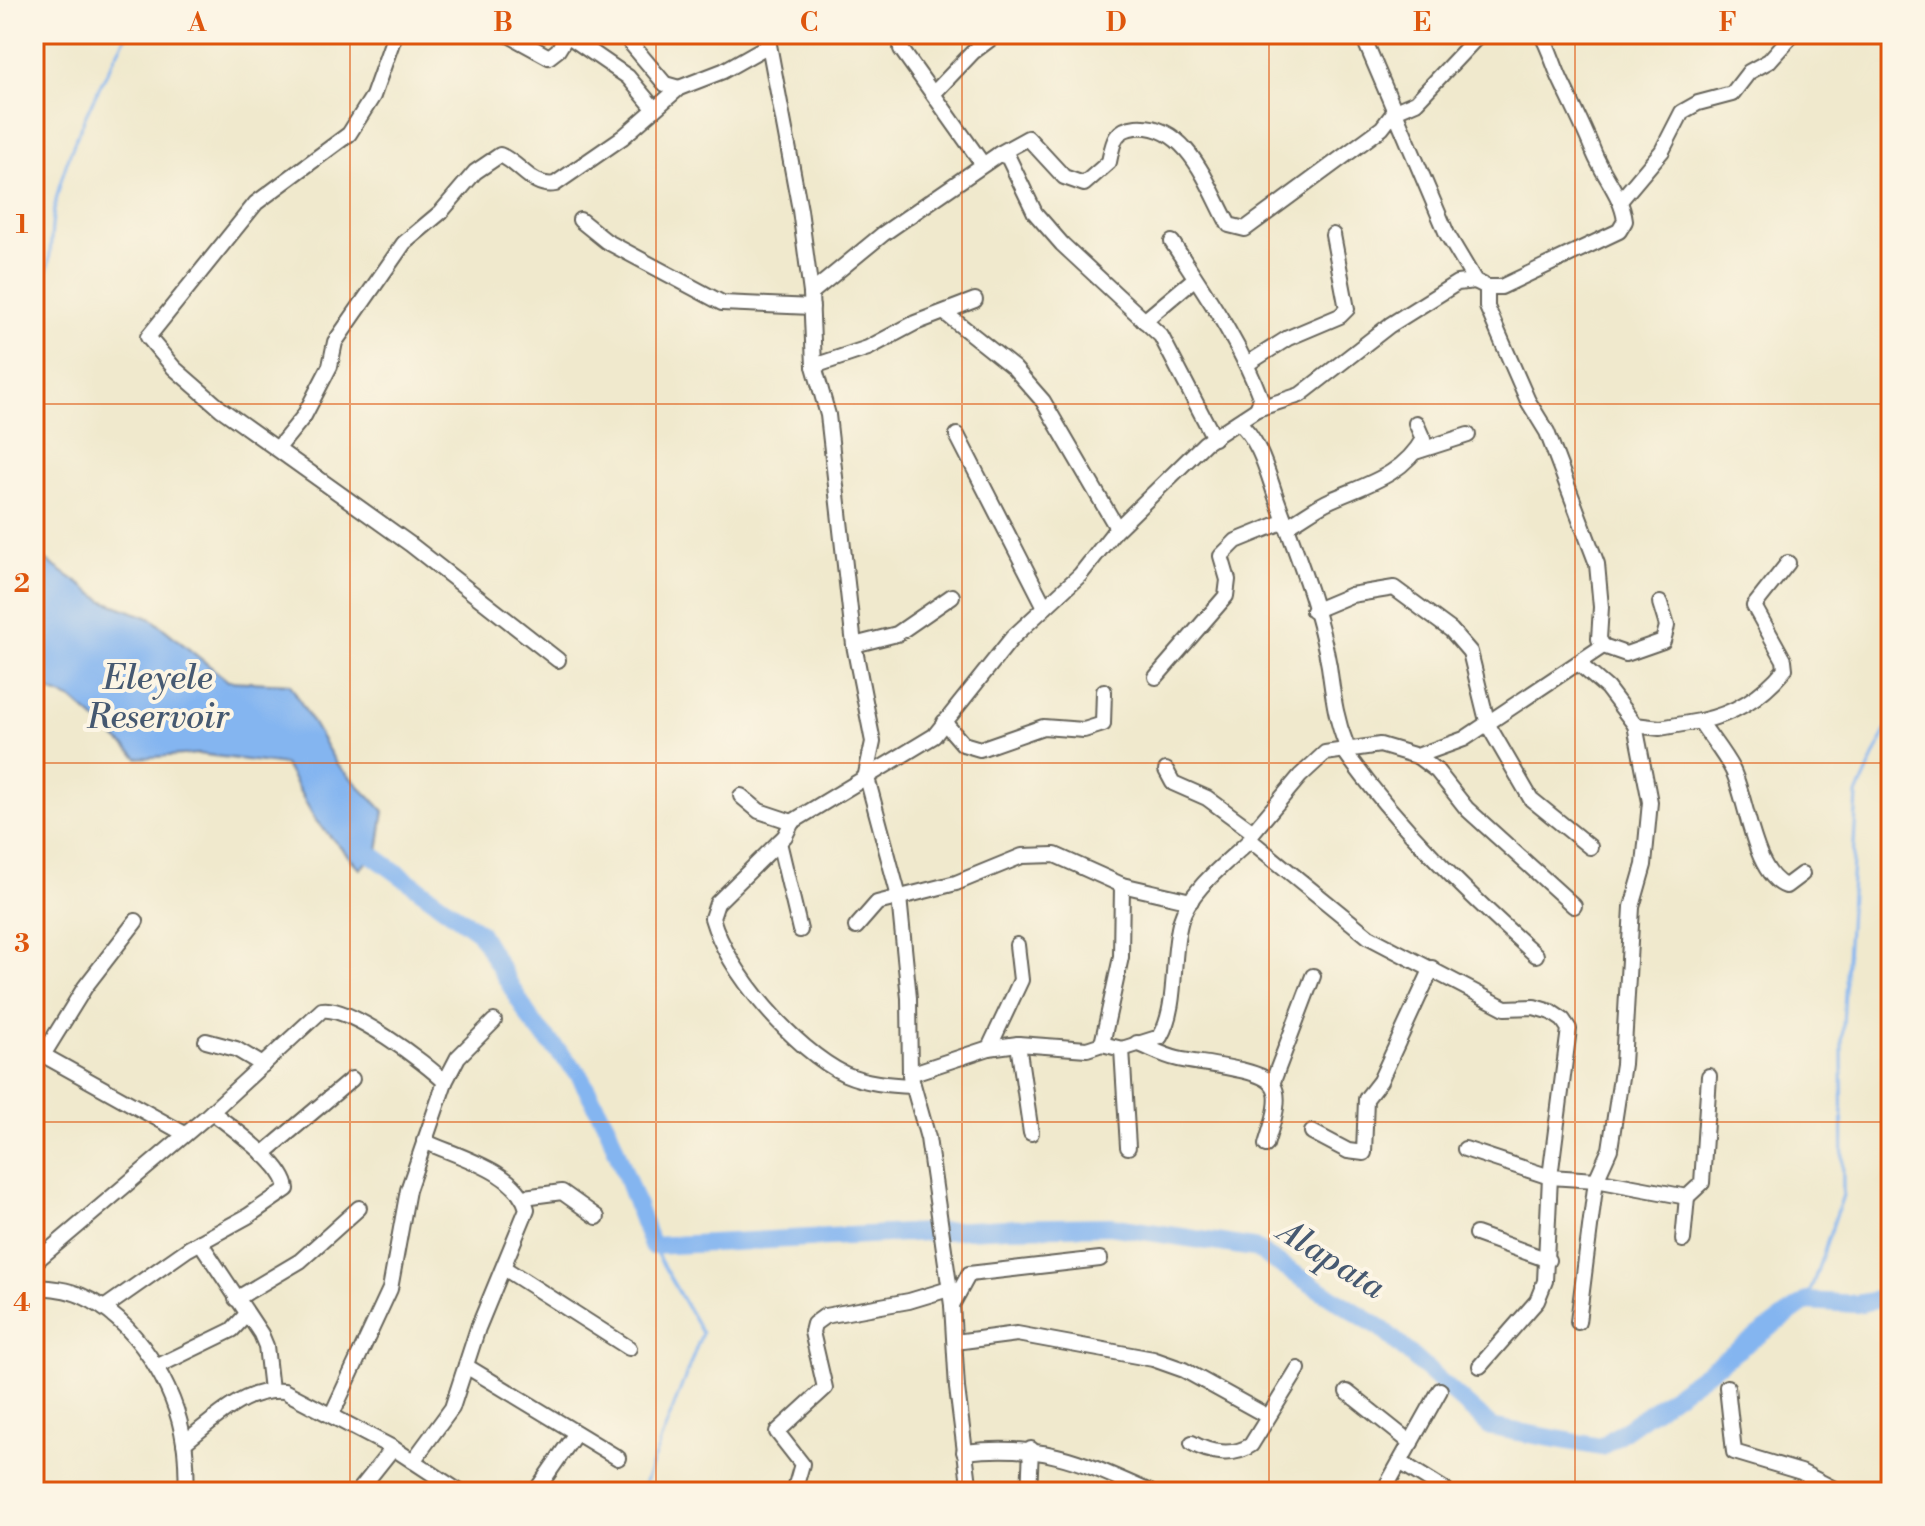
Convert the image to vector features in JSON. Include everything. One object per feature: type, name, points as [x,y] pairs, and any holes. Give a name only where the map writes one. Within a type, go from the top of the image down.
[{"type":"street","points":[[395,34],[373,96],[349,134],[256,203],[148,337],[174,368],[221,409],[410,544],[558,660]]},
{"type":"street","points":[[507,34],[549,57],[558,50],[567,34],[628,77],[653,107]]},
{"type":"street","points":[[623,34],[665,84],[679,88]]},
{"type":"street","points":[[903,34],[901,49],[982,163]]},
{"type":"street","points":[[934,93],[973,52],[997,34]]},
{"type":"street","points":[[1362,34],[1447,234],[1481,284],[1487,307],[1528,401],[1547,432],[1597,564],[1599,639],[1603,646],[1626,654],[1663,641],[1667,626],[1660,603]]},
{"type":"street","points":[[580,220],[606,241],[722,303],[812,300],[883,234],[982,163],[1028,138],[1064,177],[1084,184],[1109,162],[1111,142],[1122,131],[1152,126],[1174,135],[1198,167],[1229,225],[1245,229],[1382,128],[1395,111],[1416,102],[1480,34]]},
{"type":"street","points":[[1104,542],[1214,438],[1257,409],[1300,395],[1390,325],[1457,283],[1501,287],[1619,231],[1625,221],[1620,201],[1596,157],[1541,34]]},
{"type":"street","points":[[1620,201],[1662,151],[1682,112],[1698,103],[1732,94],[1749,72],[1769,61],[1793,34]]},
{"type":"street","points":[[278,448],[311,403],[330,366],[335,342],[404,243],[441,212],[475,172],[500,155],[511,159],[532,179],[545,186],[555,184],[623,137],[653,107],[679,88],[723,71],[768,40],[800,210],[812,300],[814,366],[828,415],[854,645],[873,742],[866,774],[899,897],[909,998],[912,1086],[888,1085],[846,1074],[823,1061],[759,1000],[733,964],[714,926],[713,911],[779,842],[792,822],[866,774],[914,750],[934,736],[1002,649],[1080,575],[1117,528],[1054,417],[1014,368],[945,313]]},
{"type":"street","points":[[999,154],[1008,157],[1035,213],[1062,244],[1161,336],[1214,438]]},
{"type":"street","points":[[1247,364],[1288,338],[1331,321],[1347,309],[1333,235]]},
{"type":"street","points":[[1172,242],[1194,279],[1210,298],[1247,364],[1261,399],[1257,409]]},
{"type":"street","points":[[1144,321],[1194,279]]},
{"type":"street","points":[[814,366],[868,348],[915,323],[975,300]]},
{"type":"street","points":[[1238,422],[1250,432],[1262,457],[1286,523],[1329,667],[1336,719],[1346,744],[1343,749]]},
{"type":"street","points":[[1156,677],[1226,596],[1228,580],[1221,556],[1236,541],[1286,523],[1331,500],[1356,493],[1391,472],[1415,452],[1423,439],[1416,423]]},
{"type":"street","points":[[957,435],[1045,607]]},
{"type":"street","points":[[1415,452],[1468,435]]},
{"type":"street","points":[[1635,725],[1660,728],[1731,715],[1755,698],[1785,669],[1786,664],[1754,606],[1788,563]]},
{"type":"street","points":[[1313,611],[1351,595],[1394,588],[1451,630],[1470,652],[1488,725],[1531,799],[1590,847]]},
{"type":"street","points":[[854,645],[897,634],[952,596]]},
{"type":"street","points":[[1417,756],[1464,739],[1488,725],[1603,646]]},
{"type":"street","points":[[1578,663],[1607,688],[1635,725],[1650,802],[1650,829],[1632,907],[1623,1064],[1610,1149],[1596,1180],[1578,1322]]},
{"type":"street","points":[[944,722],[963,744],[980,749],[1043,727],[1084,730],[1103,724],[1104,691]]},
{"type":"street","points":[[1700,721],[1733,770],[1754,835],[1773,878],[1786,886],[1802,874]]},
{"type":"street","points":[[910,1074],[989,1048],[1018,1044],[1087,1049],[1102,1044],[1122,1049],[1160,1037],[1164,1031],[1182,917],[1191,901],[1325,753],[1380,745],[1417,756],[1437,771],[1467,809],[1574,906]]},
{"type":"street","points":[[1343,749],[1377,798],[1396,813],[1463,888],[1536,955]]},
{"type":"street","points":[[1166,770],[1173,783],[1207,798],[1369,937],[1432,968],[1458,987],[1505,1008],[1534,1007],[1551,1012],[1563,1020],[1569,1029],[1550,1177],[1545,1281],[1537,1301],[1480,1366]]},
{"type":"street","points":[[741,796],[759,811],[792,822]]},
{"type":"street","points":[[779,842],[800,930]]},
{"type":"street","points":[[856,927],[877,903],[956,883],[1022,856],[1055,855],[1122,885],[1191,901]]},
{"type":"street","points":[[1102,1044],[1121,957],[1122,885]]},
{"type":"street","points":[[136,921],[39,1053],[185,1134]]},
{"type":"street","points":[[989,1048],[1021,980],[1017,945]]},
{"type":"street","points":[[1312,1132],[1348,1151],[1364,1153],[1366,1099],[1380,1081],[1432,968]]},
{"type":"street","points":[[1266,1145],[1276,1100],[1272,1084],[1313,976]]},
{"type":"street","points":[[34,1263],[212,1112],[313,1017],[329,1009],[414,1055],[445,1082]]},
{"type":"street","points":[[332,1414],[390,1289],[408,1190],[445,1082],[458,1057],[494,1021]]},
{"type":"street","points":[[206,1041],[236,1049],[263,1065]]},
{"type":"street","points":[[1137,1043],[1176,1059],[1211,1064],[1260,1077],[1272,1084]]},
{"type":"street","points":[[1018,1044],[1031,1133]]},
{"type":"street","points":[[1122,1049],[1128,1147]]},
{"type":"street","points":[[910,1074],[928,1138],[952,1305],[970,1492]]},
{"type":"street","points":[[1683,1240],[1687,1197],[1702,1183],[1709,1076]]},
{"type":"street","points":[[263,1154],[352,1079]]},
{"type":"street","points":[[104,1308],[200,1242],[248,1216],[287,1189],[285,1179],[263,1154],[212,1112]]},
{"type":"street","points":[[413,1461],[452,1408],[527,1209],[524,1197],[500,1177],[424,1141]]},
{"type":"street","points":[[1465,1149],[1550,1177],[1596,1180],[1687,1197]]},
{"type":"street","points":[[524,1197],[562,1192],[597,1217]]},
{"type":"street","points":[[236,1299],[300,1261],[359,1208]]},
{"type":"street","points":[[1476,1234],[1548,1260]]},
{"type":"street","points":[[200,1242],[266,1346],[271,1390]]},
{"type":"street","points":[[952,1305],[969,1274],[1100,1259]]},
{"type":"street","points":[[504,1268],[629,1348]]},
{"type":"street","points":[[34,1287],[62,1289],[104,1308],[156,1367],[177,1414],[184,1443],[187,1492]]},
{"type":"street","points":[[794,1492],[802,1464],[777,1432],[825,1388],[812,1332],[814,1324],[825,1316],[909,1301],[949,1289]]},
{"type":"street","points":[[156,1367],[232,1330],[247,1314]]},
{"type":"street","points":[[955,1342],[1017,1334],[1153,1359],[1184,1370],[1267,1416]]},
{"type":"street","points":[[466,1366],[618,1458]]},
{"type":"street","points":[[1192,1443],[1212,1451],[1244,1450],[1251,1445],[1298,1369]]},
{"type":"street","points":[[1727,1387],[1734,1452],[1801,1472],[1840,1492]]},
{"type":"street","points":[[184,1443],[248,1394],[271,1390],[299,1397],[332,1414],[393,1448],[460,1492]]},
{"type":"street","points":[[1383,1492],[1440,1390]]},
{"type":"street","points":[[1347,1392],[1411,1443]]},
{"type":"street","points":[[535,1492],[576,1433]]},
{"type":"street","points":[[358,1492],[393,1448]]},
{"type":"street","points":[[964,1452],[1031,1449],[1074,1458],[1150,1492]]},
{"type":"street","points":[[1029,1492],[1031,1449]]},
{"type":"street","points":[[1400,1462],[1445,1490]]},
{"type":"water","name":"Eleyele Reservoir","points":[[34,552],[104,601],[152,619],[228,681],[290,684],[336,763],[384,811],[378,851],[360,869],[316,821],[285,765],[198,754],[138,758],[73,700],[34,685]]},
{"type":"waterway","points":[[34,299],[49,263],[55,205],[67,161],[85,117],[127,34]]},
{"type":"waterway","points":[[1807,1301],[1843,1195],[1842,1041],[1857,795],[1891,719]]},
{"type":"waterway","name":"Alapata","points":[[359,840],[368,852],[479,932],[532,1022],[578,1073],[608,1128],[652,1246],[1006,1228],[1110,1226],[1254,1248],[1382,1329],[1491,1427],[1601,1447],[1807,1301],[1856,1304],[1891,1297]]},
{"type":"waterway","points":[[641,1492],[702,1333],[652,1246]]}]
